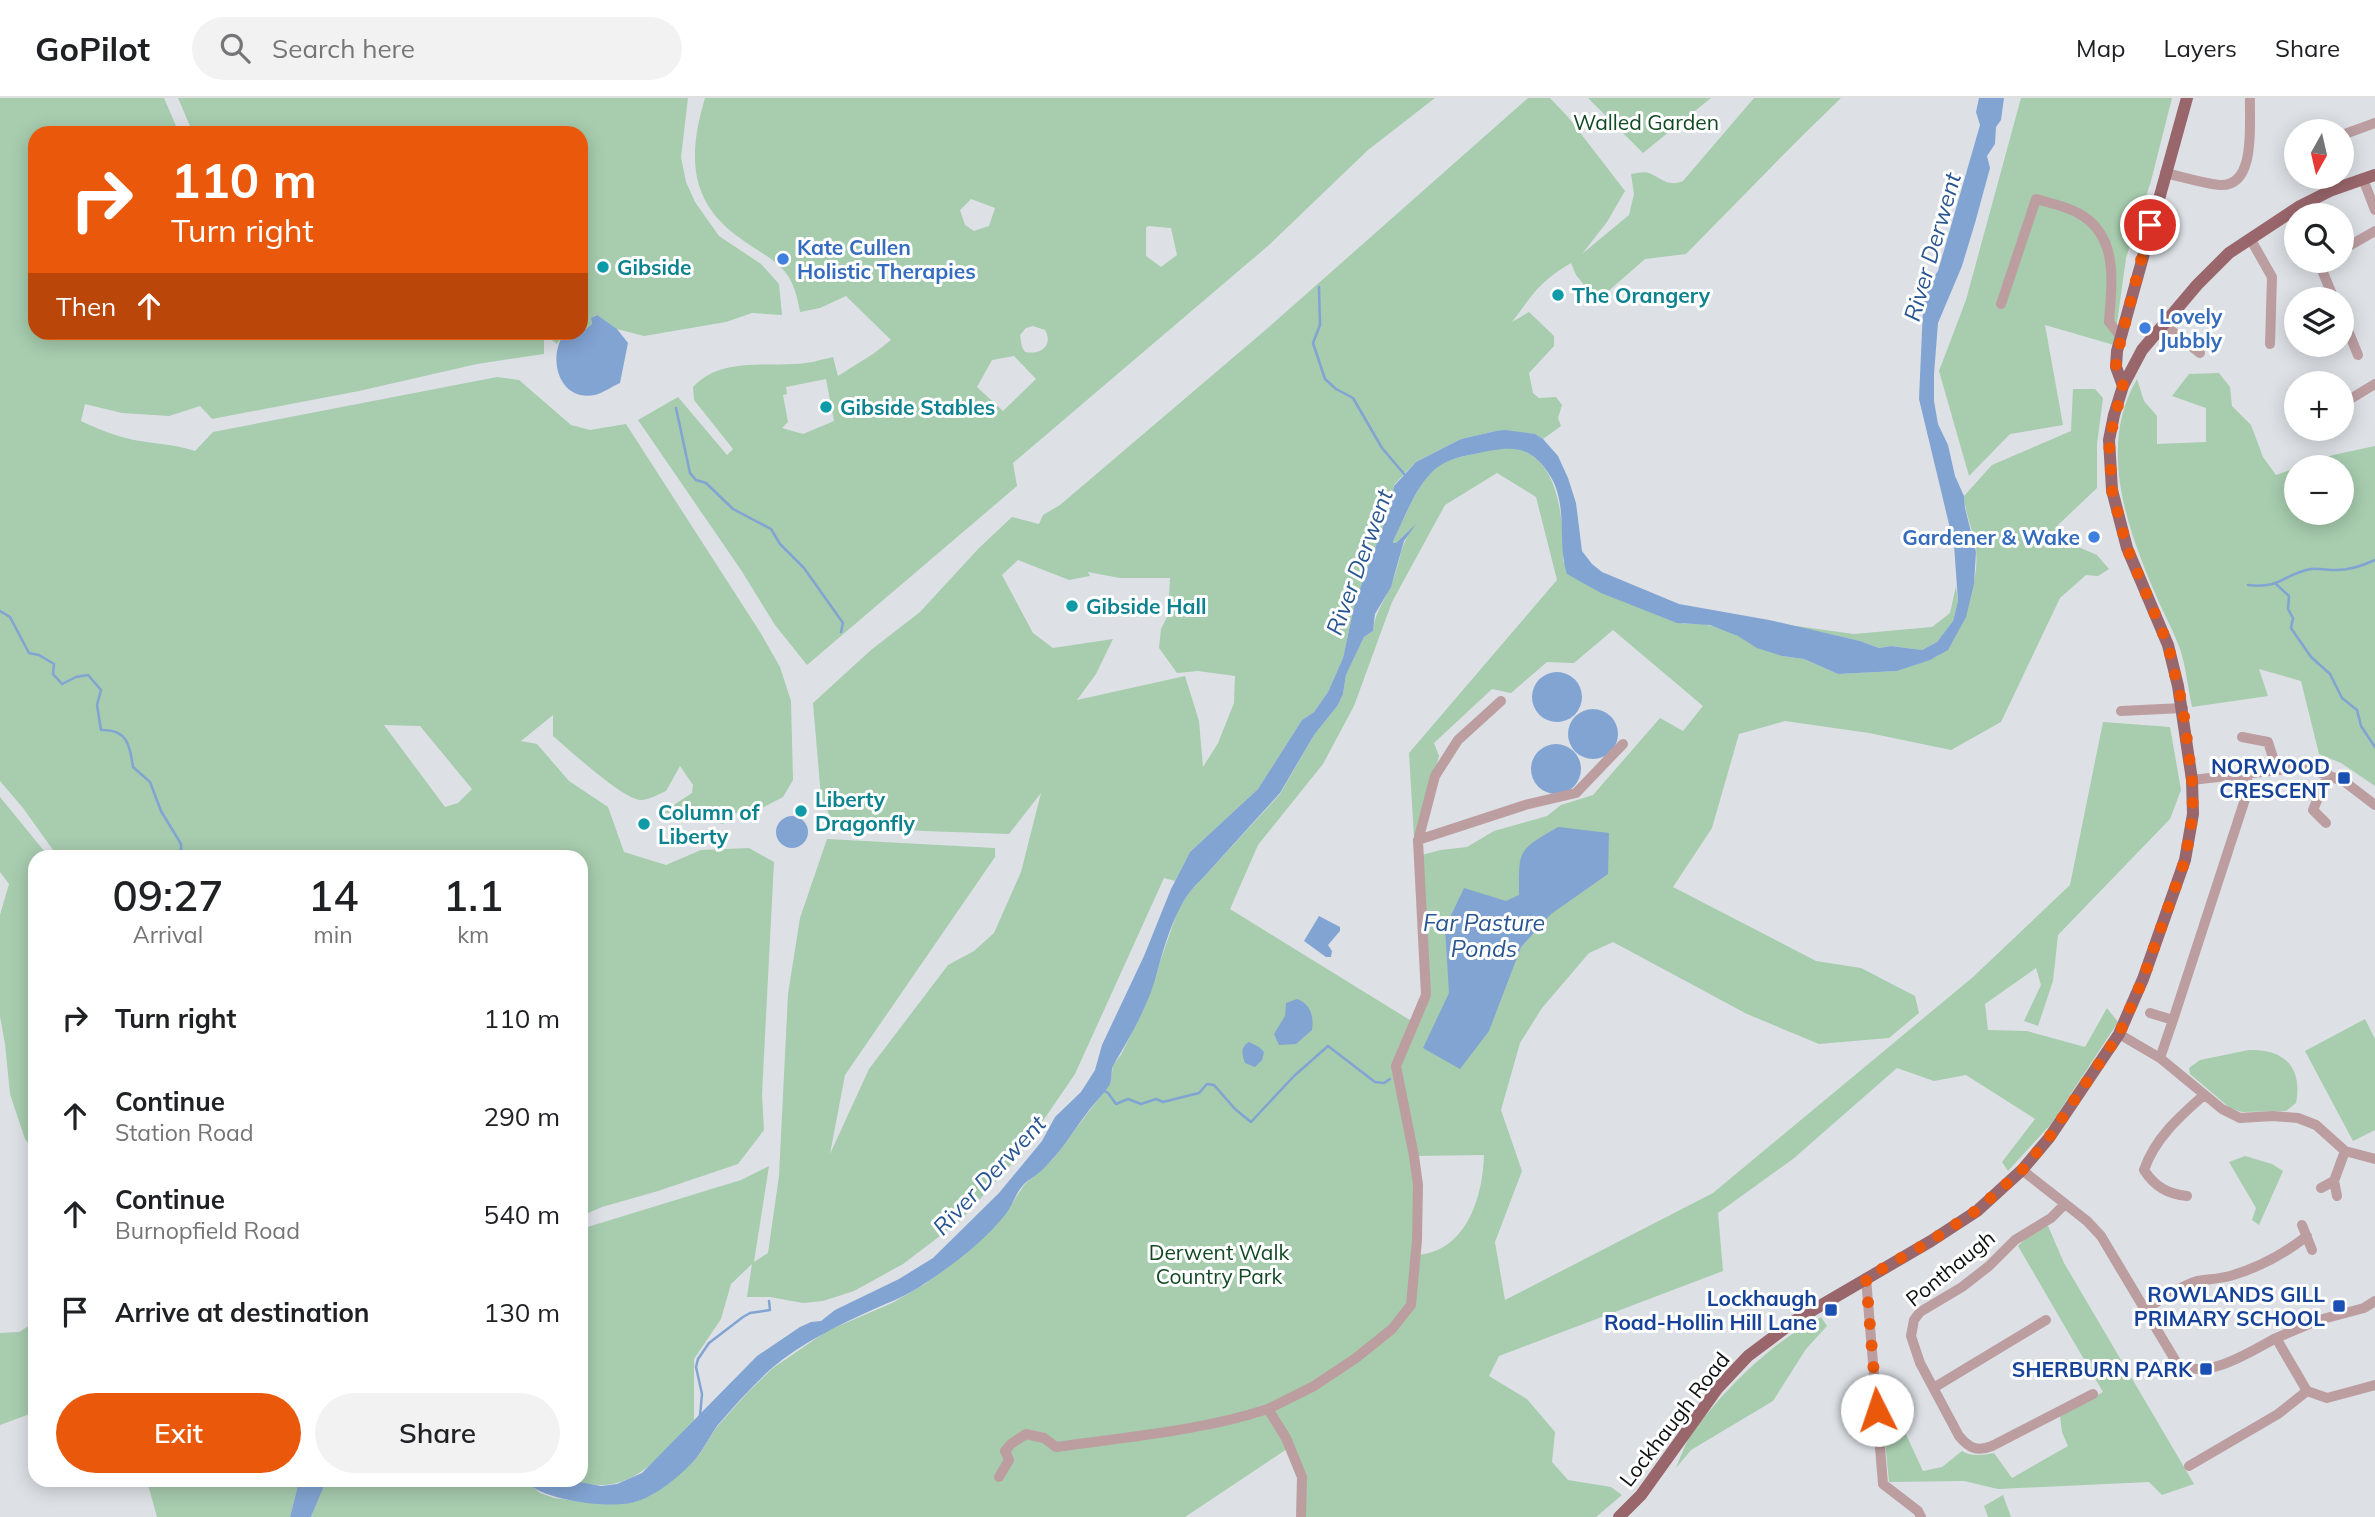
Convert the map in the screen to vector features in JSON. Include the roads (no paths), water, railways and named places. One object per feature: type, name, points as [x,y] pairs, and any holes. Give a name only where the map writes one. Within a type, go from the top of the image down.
[{"type":"main road","points":[[2123,386],[2116,366],[2121,337],[2187,98]]},
{"type":"main road","points":[[2123,386],[2132,366],[2163,324],[2229,253],[2300,206],[2332,190],[2369,177]]},
{"type":"main road","points":[[2118,351],[2132,366]]},
{"type":"main road","name":"Lockhaugh Road","points":[[1619,1517],[1641,1495],[1717,1389],[1748,1356],[1796,1320],[1931,1241],[1977,1210],[2022,1170],[2048,1139],[2119,1034],[2143,979],[2185,860],[2193,814],[2192,780],[2183,708],[2168,645],[2127,548],[2112,491],[2109,440],[2123,386]]},
{"type":"street","points":[[2165,173],[2218,185],[2236,180],[2244,172],[2247,160],[2250,98]]},
{"type":"street","points":[[2354,131],[2375,123]]},
{"type":"street","points":[[2369,177],[2375,210]]},
{"type":"street","points":[[2001,304],[2036,199],[2078,213],[2096,227],[2108,243],[2111,279],[2109,321],[2121,337]]},
{"type":"street","points":[[2354,243],[2375,232]]},
{"type":"street","points":[[2251,240],[2272,277],[2270,344]]},
{"type":"street","points":[[2163,324],[2200,353]]},
{"type":"street","points":[[2354,345],[2358,355]]},
{"type":"street","points":[[2354,397],[2375,384]]},
{"type":"street","points":[[999,1477],[1009,1460],[1005,1451],[1026,1434],[1044,1438],[1056,1447],[1270,1413],[1356,1358],[1392,1329],[1411,1305],[1418,1240],[1418,1185],[1415,1156],[1396,1066],[1426,995],[1418,840],[1435,776],[1458,740],[1500,702]]},
{"type":"street","points":[[2121,711],[2183,708]]},
{"type":"street","points":[[2242,737],[2268,743],[2277,770]]},
{"type":"street","points":[[1418,840],[1525,805],[1576,793],[1623,744]]},
{"type":"street","points":[[2192,780],[2306,767],[2345,782],[2375,805]]},
{"type":"street","points":[[2160,1058],[2248,790],[2246,774]]},
{"type":"street","points":[[2326,823],[2308,812],[2328,774]]},
{"type":"street","points":[[2150,1013],[2173,1020]]},
{"type":"street","points":[[2119,1034],[2160,1058],[2222,1109],[2240,1118],[2298,1118],[2316,1125],[2345,1151],[2375,1159]]},
{"type":"street","points":[[2187,1196],[2171,1194],[2151,1181],[2144,1170],[2148,1158],[2173,1122],[2204,1095]]},
{"type":"street","points":[[2337,1196],[2334,1181],[2345,1151]]},
{"type":"street","points":[[2022,1170],[2087,1221],[2101,1236],[2174,1359],[2178,1365],[2186,1368],[2207,1368],[2241,1357],[2276,1338],[2319,1320],[2364,1308],[2375,1301]]},
{"type":"street","points":[[2321,1188],[2334,1181]]},
{"type":"street","name":"Ponthaugh","points":[[2065,1204],[2051,1218],[2015,1240],[1962,1287],[1920,1312],[1914,1320],[1911,1336],[1920,1363],[1967,1446],[1981,1450],[2093,1394]]},
{"type":"street","points":[[2302,1225],[2312,1250]]},
{"type":"street","points":[[2144,1310],[2196,1282],[2228,1276],[2273,1259],[2307,1236]]},
{"type":"street","points":[[1866,1278],[1882,1484],[1918,1511],[1921,1517]]},
{"type":"street","points":[[1935,1387],[2046,1320]]},
{"type":"street","points":[[2276,1338],[2307,1391],[2327,1398],[2375,1385]]},
{"type":"street","points":[[2189,1466],[2278,1414],[2307,1391]]},
{"type":"street","points":[[1270,1413],[1286,1438],[1302,1477],[1301,1517]]},
{"type":"water","points":[[1979,98],[2004,98],[2001,120],[1996,127],[1995,144],[1987,156],[1990,168],[1975,223],[1962,266],[1938,323],[1934,401],[1938,424],[1948,445],[1955,476],[1964,496],[1976,552],[1974,584],[1966,617],[1948,650],[1930,660],[1897,671],[1838,674],[1804,659],[1757,648],[1738,636],[1710,625],[1677,623],[1601,593],[1567,574],[1557,490],[1536,458],[1519,450],[1498,449],[1440,465],[1431,473],[1410,504],[1394,539],[1393,543],[1396,543],[1416,524],[1404,541],[1391,587],[1375,614],[1373,631],[1364,637],[1346,675],[1338,705],[1314,735],[1280,793],[1184,901],[1171,928],[1146,1004],[1113,1066],[1110,1084],[1056,1155],[1024,1184],[996,1225],[946,1269],[918,1288],[833,1329],[783,1359],[730,1411],[688,1467],[655,1493],[627,1504],[597,1504],[563,1499],[532,1487],[617,1484],[642,1473],[757,1356],[800,1327],[821,1321],[835,1310],[899,1279],[933,1258],[999,1193],[1042,1141],[1055,1117],[1081,1092],[1095,1070],[1102,1045],[1190,852],[1258,789],[1302,720],[1314,712],[1328,692],[1343,658],[1355,602],[1390,508],[1394,486],[1416,462],[1461,439],[1505,430],[1535,434],[1558,456],[1576,503],[1582,551],[1602,572],[1679,604],[1769,620],[1879,648],[1891,646],[1922,650],[1937,642],[1953,621],[1958,601],[1954,545],[1919,399],[1923,308],[1928,285],[1938,271],[1980,125],[1976,112]]},
{"type":"water","points":[[597,315],[617,329],[628,343],[620,383],[595,395],[583,395],[573,392],[565,385],[557,366],[557,355],[561,340],[588,340],[591,318]]},
{"type":"water","points":[[1557,672],[1575,679],[1582,697],[1575,715],[1557,722],[1539,715],[1532,697],[1539,679]]},
{"type":"water","points":[[1593,709],[1611,716],[1618,734],[1611,752],[1593,759],[1575,752],[1568,734],[1575,716]]},
{"type":"water","points":[[1556,744],[1573,752],[1581,769],[1573,786],[1556,794],[1539,786],[1531,769],[1539,752]]},
{"type":"water","points":[[792,816],[804,820],[808,832],[804,844],[792,848],[780,844],[776,832],[780,820]]},
{"type":"water","name":"Far Pasture Ponds","points":[[1558,827],[1609,833],[1608,874],[1551,914],[1521,947],[1489,1031],[1460,1069],[1423,1048],[1449,993],[1445,928],[1464,888],[1506,901],[1519,895],[1519,868],[1523,853],[1535,841]]},
{"type":"water","points":[[1319,916],[1340,927],[1340,931],[1328,945],[1332,951],[1331,957],[1326,957],[1304,941]]},
{"type":"water","points":[[1297,999],[1306,1004],[1310,1012],[1312,1030],[1296,1044],[1279,1045],[1274,1034],[1285,1016],[1286,1003]]},
{"type":"water","points":[[1249,1042],[1264,1052],[1262,1060],[1255,1067],[1245,1063],[1243,1057],[1243,1049]]},
{"type":"water","points":[[298,1487],[324,1487],[311,1517],[290,1517]]},
{"type":"waterway","points":[[1319,287],[1320,325],[1313,343],[1325,379],[1353,398],[1382,448],[1405,475]]},
{"type":"waterway","points":[[676,408],[690,473],[696,480],[706,483],[733,509],[771,529],[780,544],[804,568],[843,623],[841,632]]},
{"type":"waterway","points":[[2248,585],[2268,585],[2302,571],[2343,570],[2375,560]]},
{"type":"waterway","points":[[2276,584],[2289,596],[2288,609],[2293,618],[2291,628],[2311,657],[2330,674],[2342,698],[2357,710],[2361,726],[2375,747]]},
{"type":"waterway","points":[[0,611],[10,617],[29,653],[39,655],[54,664],[53,674],[62,684],[88,675],[101,690],[97,705],[101,730],[117,732],[126,740],[133,767],[150,782],[161,811],[181,844],[181,850]]},
{"type":"waterway","points":[[1103,1090],[1116,1104],[1128,1099],[1141,1104],[1156,1099],[1163,1102],[1199,1093],[1207,1084],[1214,1085],[1235,1109],[1251,1122],[1294,1076],[1328,1046],[1375,1082],[1384,1083],[1390,1079]]},
{"type":"waterway","points":[[700,1416],[702,1394],[696,1367],[698,1359],[709,1343],[743,1317],[750,1313],[770,1310],[769,1301]]},
{"type":"place","name":"Kate Cullen Holistic Therapies","points":[[783,259]]},
{"type":"place","name":"Gibside","points":[[603,267]]},
{"type":"place","name":"The Orangery","points":[[1558,295]]},
{"type":"place","name":"Lovely Jubbly","points":[[2145,328]]},
{"type":"place","name":"Gibside Stables","points":[[826,407]]},
{"type":"place","name":"Gardener & Wake","points":[[2094,537]]},
{"type":"place","name":"Gibside Hall","points":[[1072,606]]},
{"type":"place","name":"NORWOOD CRESCENT","points":[[2344,778]]},
{"type":"place","name":"Liberty Dragonfly","points":[[801,811]]},
{"type":"place","name":"Column of Liberty","points":[[644,824]]},
{"type":"place","name":"ROWLANDS GILL PRIMARY SCHOOL","points":[[2339,1306]]},
{"type":"place","name":"Lockhaugh Road-Hollin Hill Lane","points":[[1831,1310]]},
{"type":"place","name":"SHERBURN PARK","points":[[2206,1369]]},
{"type":"park label","name":"Walled Garden","points":[[1646,122]]},
{"type":"park label","name":"Derwent Walk Country Park","points":[[1219,1264]]},
{"type":"water label","name":"River Derwent","points":[[1932,247]]},
{"type":"water label","name":"River Derwent","points":[[1359,562]]},
{"type":"water label","name":"River Derwent","points":[[989,1175]]}]
